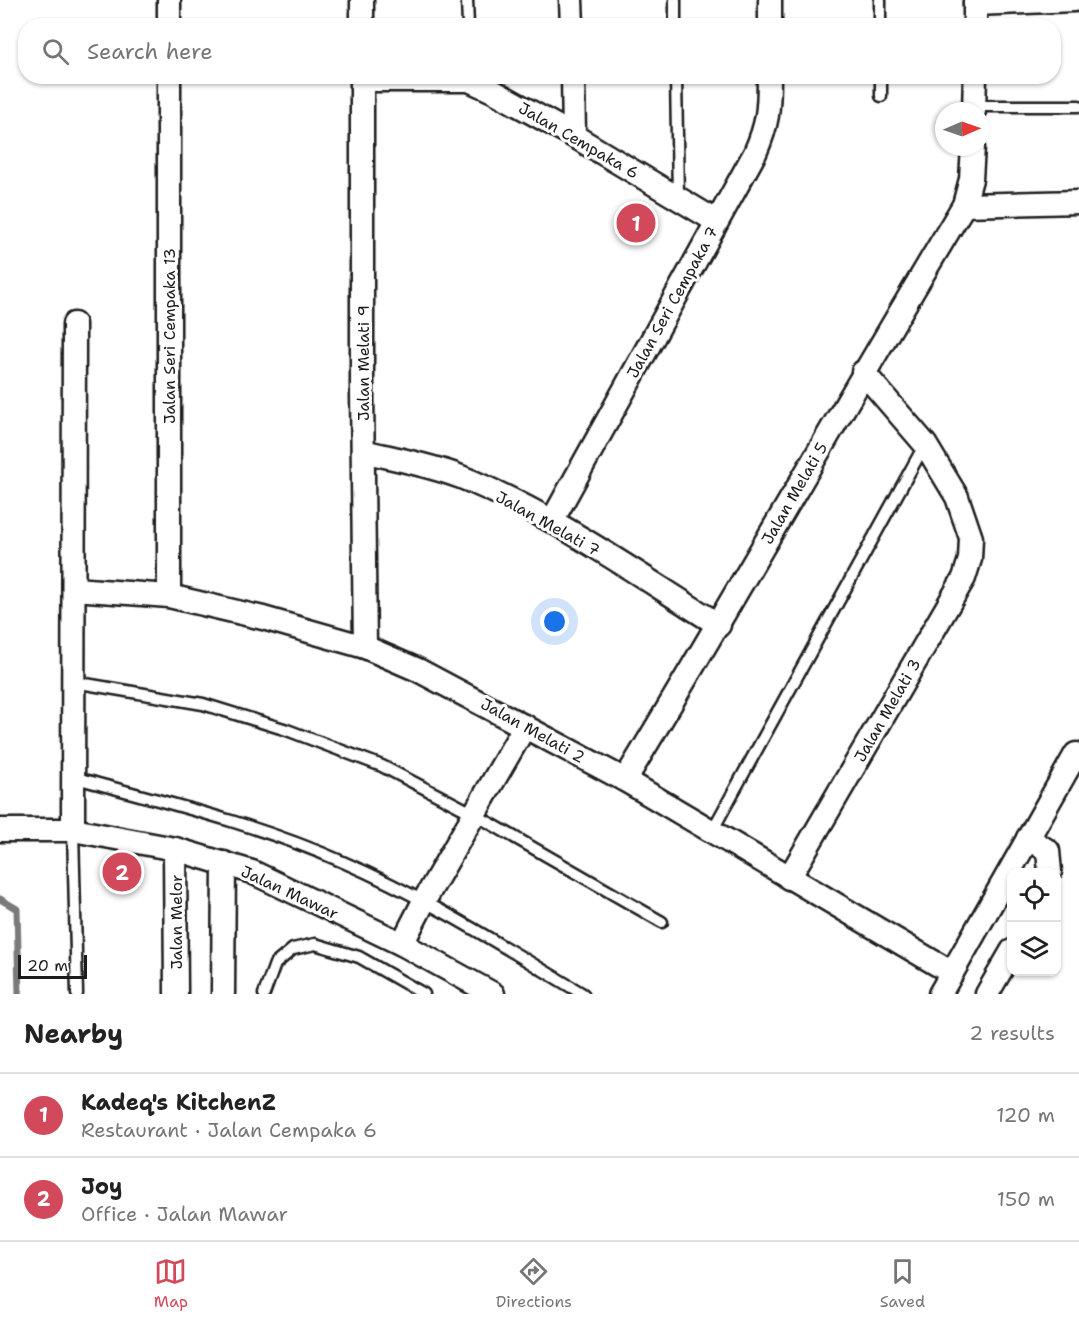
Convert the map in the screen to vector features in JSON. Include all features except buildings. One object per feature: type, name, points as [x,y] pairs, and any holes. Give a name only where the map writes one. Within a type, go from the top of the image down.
[{"type":"street","points":[[169,0],[169,18]]},
{"type":"street","points":[[362,0],[362,18]]},
{"type":"street","points":[[571,0],[572,18]]},
{"type":"street","points":[[770,0],[770,18]]},
{"type":"street","points":[[975,10],[1074,0]]},
{"type":"street","name":"Jalan Seri Cempaka 13","points":[[169,84],[169,596]]},
{"type":"street","name":"Jalan Melati 9","points":[[362,84],[365,647]]},
{"type":"street","name":"Jalan Cempaka 6","points":[[480,84],[716,221]]},
{"type":"street","points":[[573,84],[573,136]]},
{"type":"street","name":"Jalan Seri Cempaka 7","points":[[552,521],[755,153],[765,129],[769,84]]},
{"type":"street","points":[[974,102],[975,84]]},
{"type":"street","name":"Jalan Melati 5","points":[[625,780],[719,625],[863,372],[964,205],[971,179],[972,156]]},
{"type":"street","points":[[964,205],[1079,202]]},
{"type":"street","points":[[74,324],[74,831]]},
{"type":"street","points":[[863,372],[926,444]]},
{"type":"street","name":"Jalan Melati 3","points":[[789,878],[964,578],[970,559],[971,538],[957,497],[926,444]]},
{"type":"street","name":"Jalan Melati 7","points":[[363,451],[426,466],[460,477],[552,521],[719,625]]},
{"type":"street","name":"Jalan Melati 2","points":[[75,589],[169,596],[263,618],[365,647],[418,670],[625,780],[952,973]]},
{"type":"street","points":[[402,945],[424,901],[525,726]]},
{"type":"street","points":[[940,994],[1076,754]]},
{"type":"street","name":"Jalan Mawar","points":[[0,830],[74,831],[175,849],[252,872],[402,945],[493,994]]},
{"type":"street","points":[[1028,838],[1048,851],[1050,868]]},
{"type":"street","name":"Jalan Melor","points":[[175,849],[176,994]]},
{"type":"street","points":[[223,994],[224,863]]},
{"type":"street","points":[[987,994],[1007,958]]},
{"type":"lane","points":[[468,0],[468,18]]},
{"type":"lane","points":[[675,0],[675,18]]},
{"type":"lane","points":[[880,0],[880,18]]},
{"type":"lane","points":[[676,84],[678,198]]},
{"type":"lane","points":[[881,84],[881,96]]},
{"type":"lane","points":[[989,108],[1079,106]]},
{"type":"lane","points":[[712,831],[926,444]]},
{"type":"lane","points":[[74,682],[203,704],[287,730],[382,766],[474,814],[662,922]]},
{"type":"lane","points":[[74,777],[278,835],[345,862],[424,901],[583,994]]},
{"type":"lane","points":[[74,831],[77,994]]},
{"type":"lane","points":[[264,994],[275,964],[293,949],[315,944],[359,957],[424,994]]},
{"type":"waterway","points":[[0,899],[17,909],[19,994]]},
{"type":"place","name":"Kadeq's KitchenZ","points":[[636,223]]},
{"type":"place","name":"Joy","points":[[122,872]]}]
